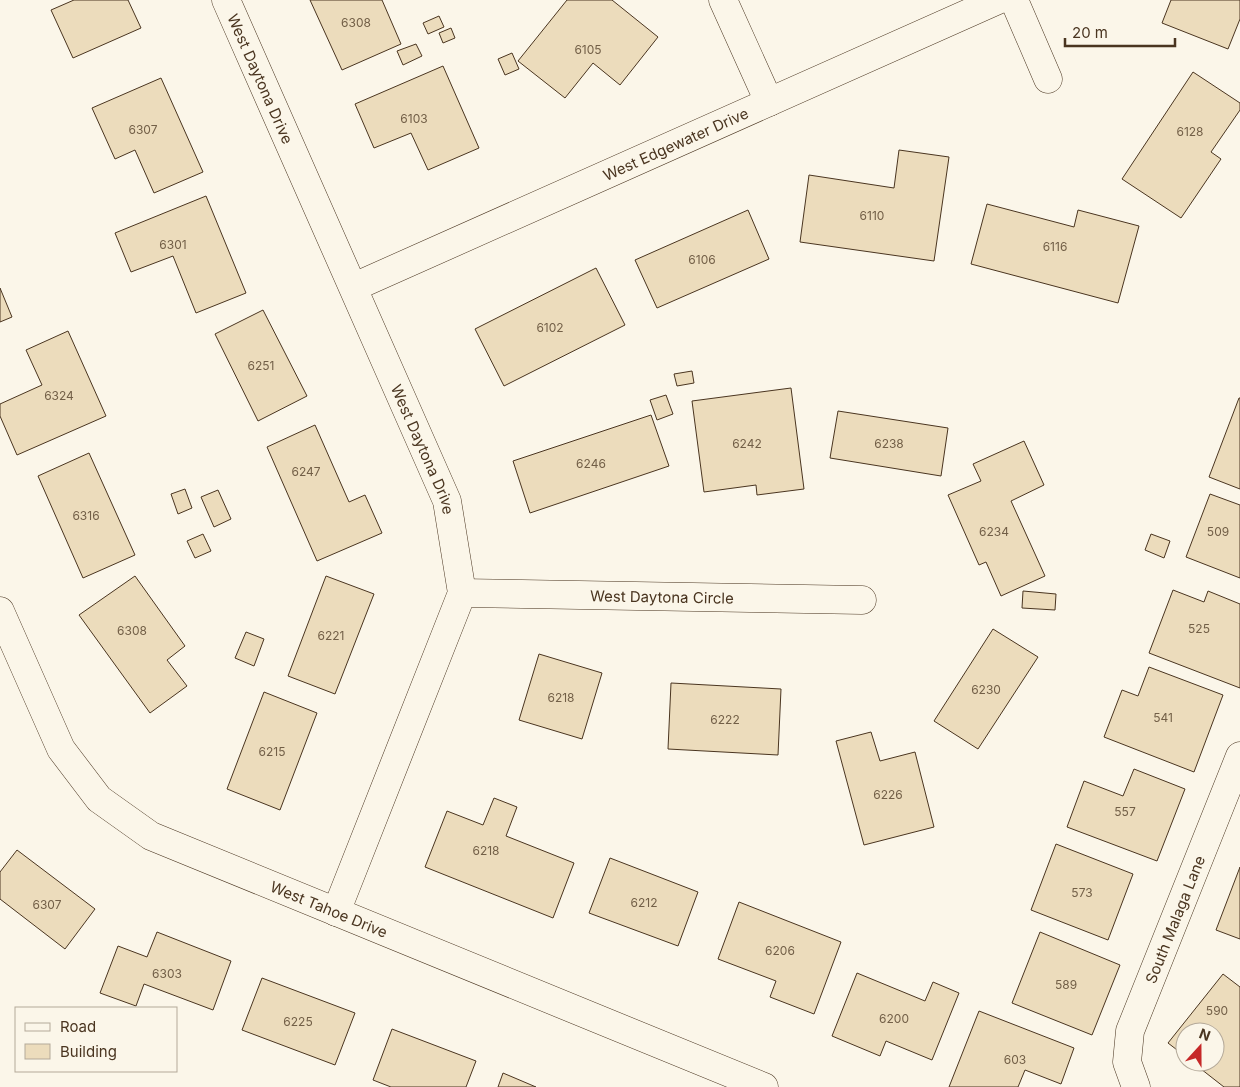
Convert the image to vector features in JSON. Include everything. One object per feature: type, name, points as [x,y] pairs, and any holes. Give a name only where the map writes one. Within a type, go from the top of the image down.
[{"type":"street","name":"West Daytona Drive","points":[[226,0],[448,501],[462,593]]},
{"type":"street","points":[[723,0],[769,102]]},
{"type":"street","name":"West Edgewater Drive","points":[[354,287],[998,0]]},
{"type":"street","points":[[1014,0],[1048,79]]},
{"type":"street","points":[[336,912],[462,593]]},
{"type":"street","name":"West Daytona Circle","points":[[462,593],[862,600]]},
{"type":"street","name":"West Tahoe Drive","points":[[0,611],[61,749],[100,799],[151,836],[764,1087]]},
{"type":"street","name":"South Malaga Lane","points":[[1136,1087],[1128,1062],[1130,1032],[1240,756]]},
{"type":"building","points":[[74,0],[128,0],[141,28],[73,58],[51,10]]},
{"type":"building","points":[[310,0],[382,0],[401,44],[342,70]]},
{"type":"building","points":[[567,0],[612,0],[658,37],[620,85],[593,63],[565,98],[518,61]]},
{"type":"building","points":[[1171,0],[1240,0],[1240,19],[1228,49],[1162,23]]},
{"type":"building","points":[[439,16],[444,27],[428,34],[423,23]]},
{"type":"building","points":[[451,28],[455,38],[443,43],[439,33]]},
{"type":"building","points":[[416,44],[422,56],[403,65],[397,51]]},
{"type":"building","points":[[512,53],[519,69],[505,75],[498,59]]},
{"type":"building","points":[[443,66],[479,148],[428,170],[411,133],[374,148],[355,104]]},
{"type":"building","points":[[1193,72],[1240,103],[1240,110],[1211,152],[1221,159],[1181,218],[1122,179]]},
{"type":"building","points":[[161,78],[203,172],[154,193],[135,150],[115,159],[92,108]]},
{"type":"building","points":[[899,150],[949,157],[934,261],[800,242],[809,175],[894,188]]},
{"type":"building","points":[[206,196],[246,293],[196,313],[173,256],[131,272],[115,233]]},
{"type":"building","points":[[987,204],[1074,227],[1078,210],[1139,226],[1118,303],[971,264]]},
{"type":"building","points":[[748,210],[769,259],[657,308],[635,260]]},
{"type":"building","points":[[596,268],[625,325],[504,386],[475,329]]},
{"type":"building","points":[[0,288],[12,317],[0,322]]},
{"type":"building","points":[[263,310],[307,396],[258,421],[215,334]]},
{"type":"building","points":[[68,331],[106,416],[17,455],[0,416],[0,404],[42,385],[26,350]]},
{"type":"building","points":[[692,371],[694,383],[677,386],[674,374]]},
{"type":"building","points":[[791,388],[804,489],[757,495],[756,485],[704,492],[692,401]]},
{"type":"building","points":[[666,395],[673,414],[657,420],[650,400]]},
{"type":"building","points":[[1240,398],[1240,489],[1209,477]]},
{"type":"building","points":[[838,411],[948,428],[941,476],[830,458]]},
{"type":"building","points":[[651,415],[669,466],[530,513],[513,461]]},
{"type":"building","points":[[315,425],[349,502],[365,495],[382,533],[317,561],[267,447]]},
{"type":"building","points":[[1024,441],[1044,485],[1011,501],[1045,576],[1001,596],[986,562],[979,565],[948,495],[981,481],[973,464]]},
{"type":"building","points":[[89,453],[135,555],[83,578],[38,476]]},
{"type":"building","points":[[185,489],[192,508],[178,514],[171,494]]},
{"type":"building","points":[[218,490],[231,519],[214,527],[201,497]]},
{"type":"building","points":[[1210,494],[1240,505],[1240,578],[1186,557]]},
{"type":"building","points":[[203,534],[211,551],[195,558],[187,541]]},
{"type":"building","points":[[1151,534],[1170,541],[1164,558],[1145,550]]},
{"type":"building","points":[[135,576],[185,646],[167,660],[187,686],[150,713],[79,615]]},
{"type":"building","points":[[326,576],[374,594],[335,694],[288,676]]},
{"type":"building","points":[[1173,590],[1204,602],[1208,591],[1240,604],[1240,688],[1149,653]]},
{"type":"building","points":[[1023,591],[1056,594],[1055,610],[1022,608]]},
{"type":"building","points":[[993,629],[1038,657],[978,749],[934,721]]},
{"type":"building","points":[[246,632],[264,639],[254,666],[235,658]]},
{"type":"building","points":[[539,654],[602,673],[582,739],[519,720]]},
{"type":"building","points":[[1149,667],[1223,695],[1194,772],[1104,737],[1122,690],[1138,696]]},
{"type":"building","points":[[671,683],[781,689],[778,755],[668,749]]},
{"type":"building","points":[[264,692],[317,713],[280,810],[227,789]]},
{"type":"building","points":[[871,732],[880,761],[915,752],[934,827],[864,845],[836,741]]},
{"type":"building","points":[[1134,769],[1185,789],[1157,861],[1067,827],[1084,781],[1123,796]]},
{"type":"building","points":[[494,798],[517,807],[506,836],[574,863],[553,918],[425,867],[447,811],[483,825]]},
{"type":"building","points":[[1056,844],[1133,874],[1108,940],[1031,910]]},
{"type":"building","points":[[17,850],[95,909],[65,949],[0,899],[0,872]]},
{"type":"building","points":[[610,858],[698,892],[678,946],[589,913]]},
{"type":"building","points":[[1240,867],[1240,939],[1216,930]]},
{"type":"building","points":[[739,902],[841,942],[814,1014],[770,997],[776,981],[718,959]]},
{"type":"building","points":[[157,932],[231,961],[213,1010],[144,984],[136,1006],[100,993],[118,946],[147,957]]},
{"type":"building","points":[[1040,932],[1120,965],[1092,1035],[1012,1003]]},
{"type":"building","points":[[857,973],[925,1001],[933,982],[959,993],[932,1060],[886,1041],[880,1056],[832,1036]]},
{"type":"building","points":[[1223,974],[1240,987],[1240,1087],[1224,1087],[1205,1072],[1225,1072],[1225,1022],[1185,1022]]},
{"type":"building","points":[[262,978],[355,1013],[335,1065],[242,1030]]},
{"type":"building","points":[[979,1011],[1074,1048],[1061,1084],[1025,1070],[1018,1087],[949,1087]]},
{"type":"building","points":[[392,1029],[476,1061],[466,1087],[391,1087],[373,1080]]},
{"type":"building","points":[[1175,1034],[1175,1048],[1168,1043]]},
{"type":"building","points":[[503,1073],[536,1087],[498,1087]]}]
